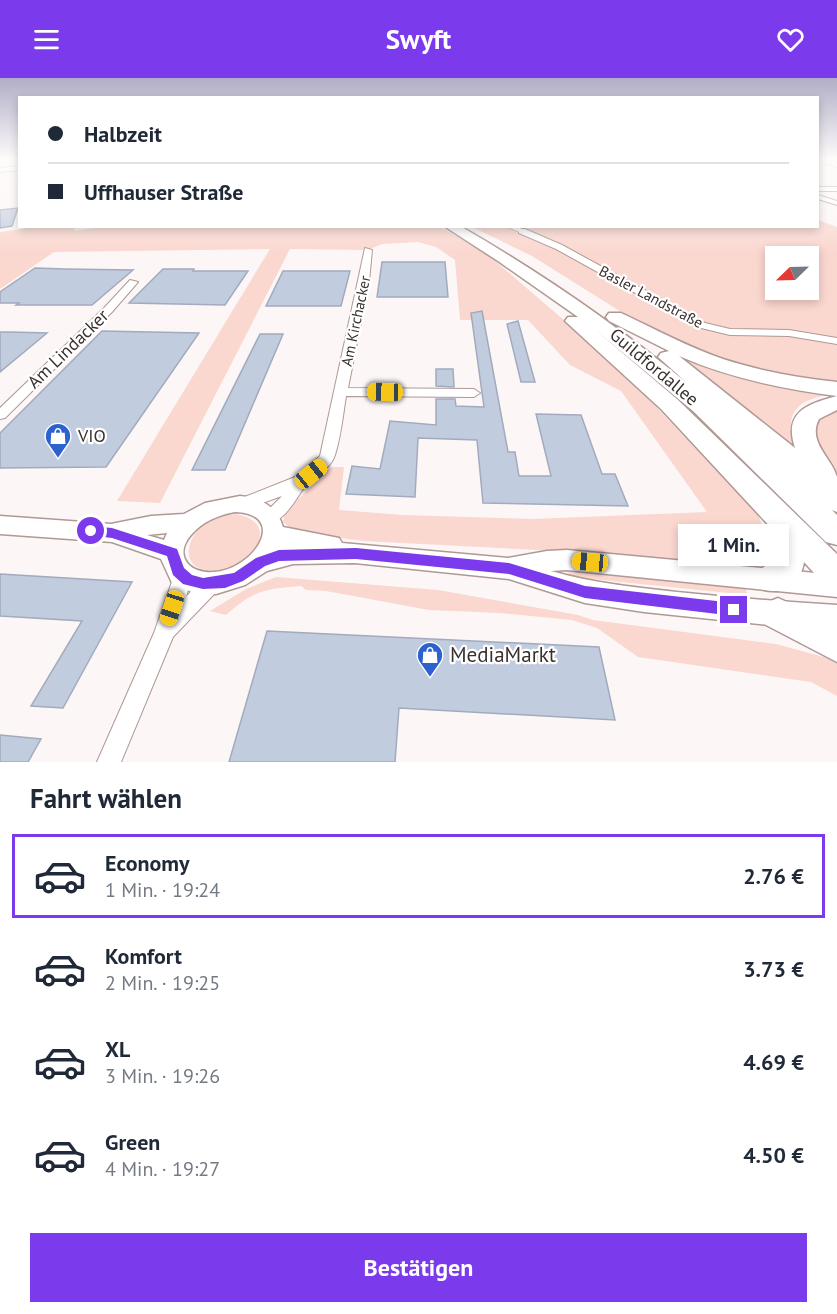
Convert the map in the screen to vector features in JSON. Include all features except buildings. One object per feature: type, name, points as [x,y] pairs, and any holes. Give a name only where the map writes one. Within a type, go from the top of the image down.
[{"type":"highway","name":"Guildfordallee","points":[[454,228],[547,284],[615,333],[717,420],[837,533]]},
{"type":"highway","name":"Guildfordallee","points":[[470,228],[538,267],[615,317],[701,383],[837,499]]},
{"type":"highway","points":[[485,246],[640,378],[837,575]]},
{"type":"highway","points":[[615,317],[691,354],[741,372],[804,385],[837,389]]},
{"type":"highway","points":[[837,403],[818,408],[809,415],[802,426],[805,444],[837,499]]},
{"type":"highway","points":[[773,579],[787,569],[792,536],[789,526]]},
{"type":"highway","points":[[778,614],[837,644]]},
{"type":"street","points":[[819,197],[837,203]]},
{"type":"street","name":"Basler Landstraße","points":[[522,231],[559,247],[701,325],[730,332],[789,333],[837,341]]},
{"type":"street","name":"Am Kirchacker","points":[[243,504],[302,480],[322,465],[327,457],[364,282],[368,250]]},
{"type":"street","name":"Am Lindacker","points":[[0,415],[108,310],[133,282]]},
{"type":"street","name":"Am Kirchacker","points":[[341,392],[474,393]]},
{"type":"street","name":"Am Kirchacker","points":[[272,525],[302,480]]},
{"type":"street","points":[[272,525],[271,547],[261,561],[238,577],[211,584],[195,582],[183,576],[175,565],[173,553],[178,537],[190,523],[211,510],[227,505],[243,504],[262,510],[272,525],[287,538],[330,544],[356,553]]},
{"type":"street","points":[[112,533],[152,525],[190,523]]},
{"type":"street","points":[[0,525],[112,533],[173,553]]},
{"type":"street","points":[[261,561],[293,554],[356,553],[509,569],[585,592],[778,614],[837,617]]},
{"type":"street","points":[[509,569],[547,561],[567,560],[837,586]]},
{"type":"street","points":[[109,762],[164,634],[183,576]]},
{"type":"street","points":[[164,634],[211,584]]},
{"type":"lane","name":"Basler Landstraße","points":[[515,228],[522,231]]},
{"type":"shaded area","points":[[819,220],[837,227],[837,384],[743,369],[661,337],[532,256],[474,228],[819,228]]},
{"type":"shaded area","points":[[28,228],[74,228],[75,231],[95,228],[442,228],[478,248],[494,260],[643,388],[660,411],[757,513],[765,530],[759,549],[744,554],[714,554],[720,566],[537,550],[363,541],[295,532],[283,522],[285,512],[331,467],[344,467],[339,510],[403,515],[533,519],[707,512],[621,391],[570,365],[528,320],[460,320],[455,260],[436,247],[418,242],[382,244],[368,250],[290,249],[160,503],[117,501],[270,249],[54,252],[0,289],[0,232]]},
{"type":"shaded area","points":[[462,228],[512,256],[562,288],[657,357],[703,394],[837,512],[837,522],[555,285]]},
{"type":"shaded area","points":[[678,353],[831,394],[810,400],[796,409],[791,424],[796,447],[793,447]]},
{"type":"shaded area","points":[[837,408],[837,477],[817,452],[812,423]]},
{"type":"shaded area","points":[[236,514],[251,520],[259,528],[260,538],[255,549],[245,559],[219,571],[197,567],[189,556],[194,535],[212,520]]},
{"type":"shaded area","points":[[570,570],[745,588],[748,595],[572,577],[567,572]]},
{"type":"shaded area","points":[[276,577],[438,590],[578,615],[593,620],[776,644],[824,657],[837,663],[837,696],[811,682],[638,657],[597,628],[572,620],[500,613],[429,610],[326,591],[306,590],[301,586],[260,592],[244,600],[226,615],[210,611],[246,589]]},
{"type":"place","name":"VIO","points":[[58,459]]},
{"type":"place","name":"MediaMarkt","points":[[430,678]]},
{"type":"route","points":[[91,531],[112,533],[173,553],[178,571],[188,579],[203,584],[225,582],[251,570],[261,561],[279,556],[356,553],[509,569],[585,592],[734,610]]}]
